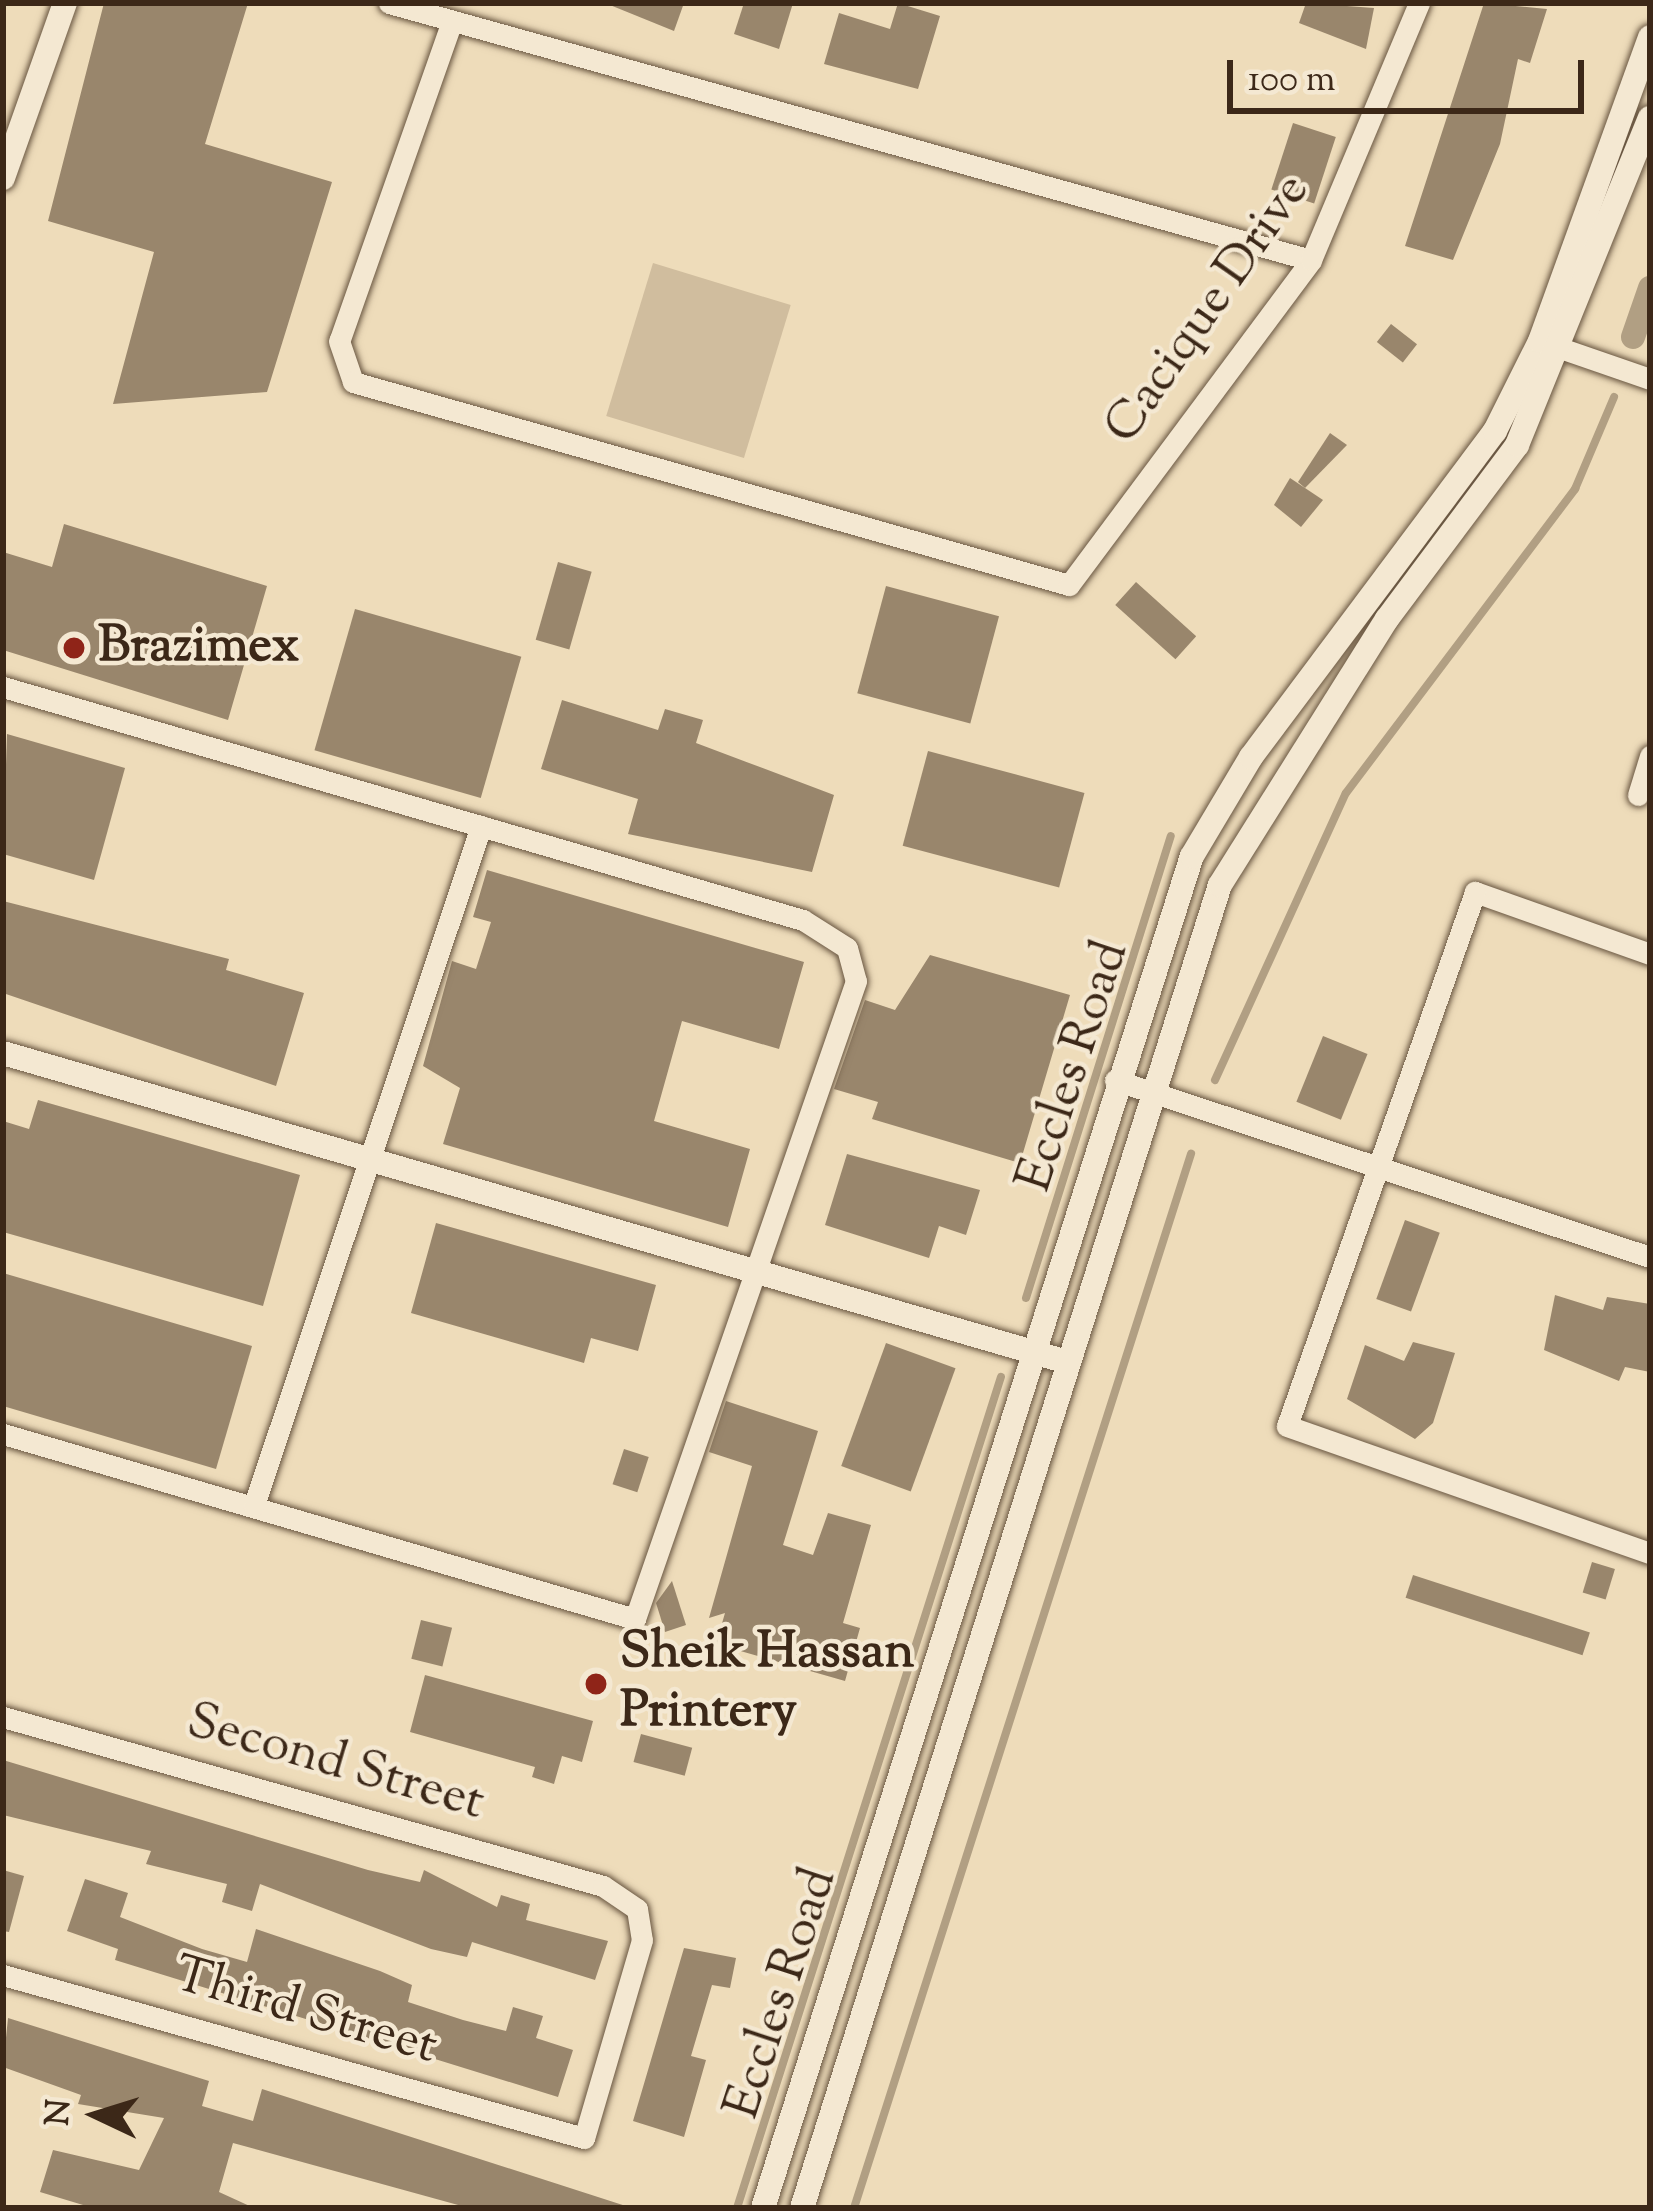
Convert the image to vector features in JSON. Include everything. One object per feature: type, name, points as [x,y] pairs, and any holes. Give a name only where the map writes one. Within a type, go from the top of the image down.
[{"type":"street","points":[[3,178],[65,3]]},
{"type":"street","points":[[389,3],[1311,260]]},
{"type":"street","name":"Cacique Drive","points":[[452,21],[339,340],[353,382],[1069,585],[1311,260],[1419,3]]},
{"type":"street","name":"Eccles Road","points":[[802,2208],[1148,1091],[1220,885],[1262,806],[1517,445],[1650,38]]},
{"type":"street","name":"Eccles Road","points":[[763,2208],[1115,1080],[1219,805],[1495,431],[1552,345],[1650,118]]},
{"type":"street","points":[[1552,345],[1650,379]]},
{"type":"street","points":[[3,687],[803,920],[847,948],[856,981],[752,1264],[635,1619],[3,1434]]},
{"type":"street","points":[[1638,795],[1650,756]]},
{"type":"street","points":[[254,1505],[481,826]]},
{"type":"street","points":[[1650,954],[1475,892],[1287,1426],[1650,1553]]},
{"type":"street","points":[[3,1053],[752,1264],[1067,1362]]},
{"type":"street","points":[[1115,1080],[1650,1257]]},
{"type":"street","name":"Second Street","points":[[3,1717],[603,1886],[638,1909],[642,1940],[584,2138]]},
{"type":"street","name":"Third Street","points":[[3,1975],[584,2138]]},
{"type":"shaded area","points":[[653,263],[791,305],[744,458],[606,416]]},
{"type":"building","points":[[104,3],[248,3],[205,144],[332,182],[267,392],[113,404],[154,252],[48,221]]},
{"type":"building","points":[[605,3],[684,3],[674,31]]},
{"type":"building","points":[[744,3],[793,3],[779,49],[734,34]]},
{"type":"building","points":[[898,3],[940,16],[918,89],[824,64],[839,13],[890,29]]},
{"type":"building","points":[[1306,3],[1374,8],[1366,49],[1299,23]]},
{"type":"building","points":[[1484,3],[1547,9],[1530,63],[1518,59],[1500,144],[1453,260],[1405,246]]},
{"type":"building","points":[[1293,123],[1336,137],[1314,203],[1271,190]]},
{"type":"building","points":[[1391,324],[1417,344],[1403,362],[1377,342]]},
{"type":"building","points":[[1330,433],[1347,445],[1305,488],[1298,482]]},
{"type":"building","points":[[1290,478],[1323,500],[1301,527],[1274,505]]},
{"type":"building","points":[[64,524],[267,586],[228,720],[3,650],[3,552],[52,567]]},
{"type":"building","points":[[558,562],[592,572],[569,650],[536,640]]},
{"type":"building","points":[[1136,582],[1196,636],[1175,659],[1115,605]]},
{"type":"building","points":[[886,586],[999,616],[970,723],[857,693]]},
{"type":"building","points":[[355,609],[521,657],[481,798],[314,750]]},
{"type":"building","points":[[562,700],[658,730],[665,709],[703,720],[696,743],[834,795],[812,872],[628,834],[638,799],[541,769]]},
{"type":"building","points":[[7,734],[125,768],[94,880],[3,854]]},
{"type":"building","points":[[928,751],[1084,793],[1059,888],[903,846]]},
{"type":"building","points":[[487,870],[804,962],[779,1049],[682,1021],[654,1121],[750,1149],[728,1227],[443,1144],[460,1088],[423,1066],[452,961],[476,969],[491,922],[473,917]]},
{"type":"building","points":[[3,901],[229,959],[226,970],[304,993],[276,1086],[3,993]]},
{"type":"building","points":[[930,955],[1070,995],[1020,1163],[872,1119],[878,1102],[834,1089],[865,1000],[895,1010]]},
{"type":"building","points":[[1323,1036],[1368,1054],[1341,1120],[1296,1102]]},
{"type":"building","points":[[38,1100],[300,1175],[263,1306],[3,1232],[3,1121],[29,1129]]},
{"type":"building","points":[[847,1154],[980,1190],[966,1235],[939,1226],[929,1258],[825,1225]]},
{"type":"building","points":[[1405,1220],[1440,1233],[1411,1312],[1376,1299]]},
{"type":"building","points":[[436,1223],[656,1285],[638,1351],[591,1338],[584,1363],[411,1313]]},
{"type":"building","points":[[3,1273],[252,1346],[216,1469],[3,1406]]},
{"type":"building","points":[[1555,1295],[1603,1310],[1607,1297],[1650,1304],[1650,1372],[1625,1367],[1619,1381],[1544,1350]]},
{"type":"building","points":[[1413,1342],[1455,1353],[1433,1423],[1415,1439],[1347,1399],[1365,1345],[1404,1361]]},
{"type":"building","points":[[886,1343],[956,1368],[911,1491],[841,1466]]},
{"type":"building","points":[[726,1401],[818,1431],[783,1545],[813,1555],[828,1513],[871,1525],[843,1623],[860,1628],[845,1681],[716,1644],[725,1613],[709,1618],[752,1466],[709,1452]]},
{"type":"building","points":[[624,1449],[649,1457],[637,1492],[613,1484]]},
{"type":"building","points":[[1592,1562],[1615,1569],[1606,1600],[1583,1593]]},
{"type":"building","points":[[1413,1575],[1590,1632],[1582,1655],[1406,1598]]},
{"type":"building","points":[[672,1581],[686,1625],[665,1632],[656,1603]]},
{"type":"building","points":[[421,1620],[452,1628],[442,1667],[411,1659]]},
{"type":"building","points":[[425,1675],[593,1721],[582,1762],[562,1756],[554,1784],[532,1777],[535,1767],[410,1732]]},
{"type":"building","points":[[641,1734],[692,1748],[685,1776],[633,1762]]},
{"type":"building","points":[[3,1760],[368,1870],[420,1882],[424,1870],[497,1907],[501,1895],[530,1904],[526,1920],[608,1941],[595,1980],[472,1942],[467,1957],[431,1949],[260,1884],[252,1911],[222,1902],[227,1884],[146,1864],[151,1851],[3,1815]]},
{"type":"building","points":[[3,1870],[24,1876],[9,1932],[3,1931]]},
{"type":"building","points":[[85,1879],[128,1893],[120,1917],[202,1949],[247,1962],[256,1929],[412,1985],[408,2002],[463,2020],[506,2031],[513,2007],[543,2016],[536,2038],[573,2050],[558,2097],[115,1960],[118,1949],[67,1931]]},
{"type":"building","points":[[684,1948],[736,1958],[730,1988],[712,1985],[691,2056],[706,2060],[684,2137],[633,2121]]},
{"type":"building","points":[[8,2018],[209,2081],[202,2106],[253,2121],[262,2089],[632,2208],[469,2208],[233,2143],[219,2192],[254,2208],[93,2208],[40,2192],[53,2150],[139,2170],[164,2118],[78,2104],[81,2095],[3,2067]]},
{"type":"waterway","points":[[1633,337],[1650,288]]},
{"type":"waterway","points":[[1215,1080],[1346,793],[1575,489],[1614,397]]},
{"type":"waterway","points":[[1026,1298],[1171,836]]},
{"type":"waterway","points":[[854,2208],[1191,1154]]},
{"type":"waterway","points":[[737,2208],[1001,1377]]},
{"type":"place","name":"Brazimex","points":[[74,648]]},
{"type":"place","name":"Sheik Hassan Printery","points":[[596,1684]]}]
